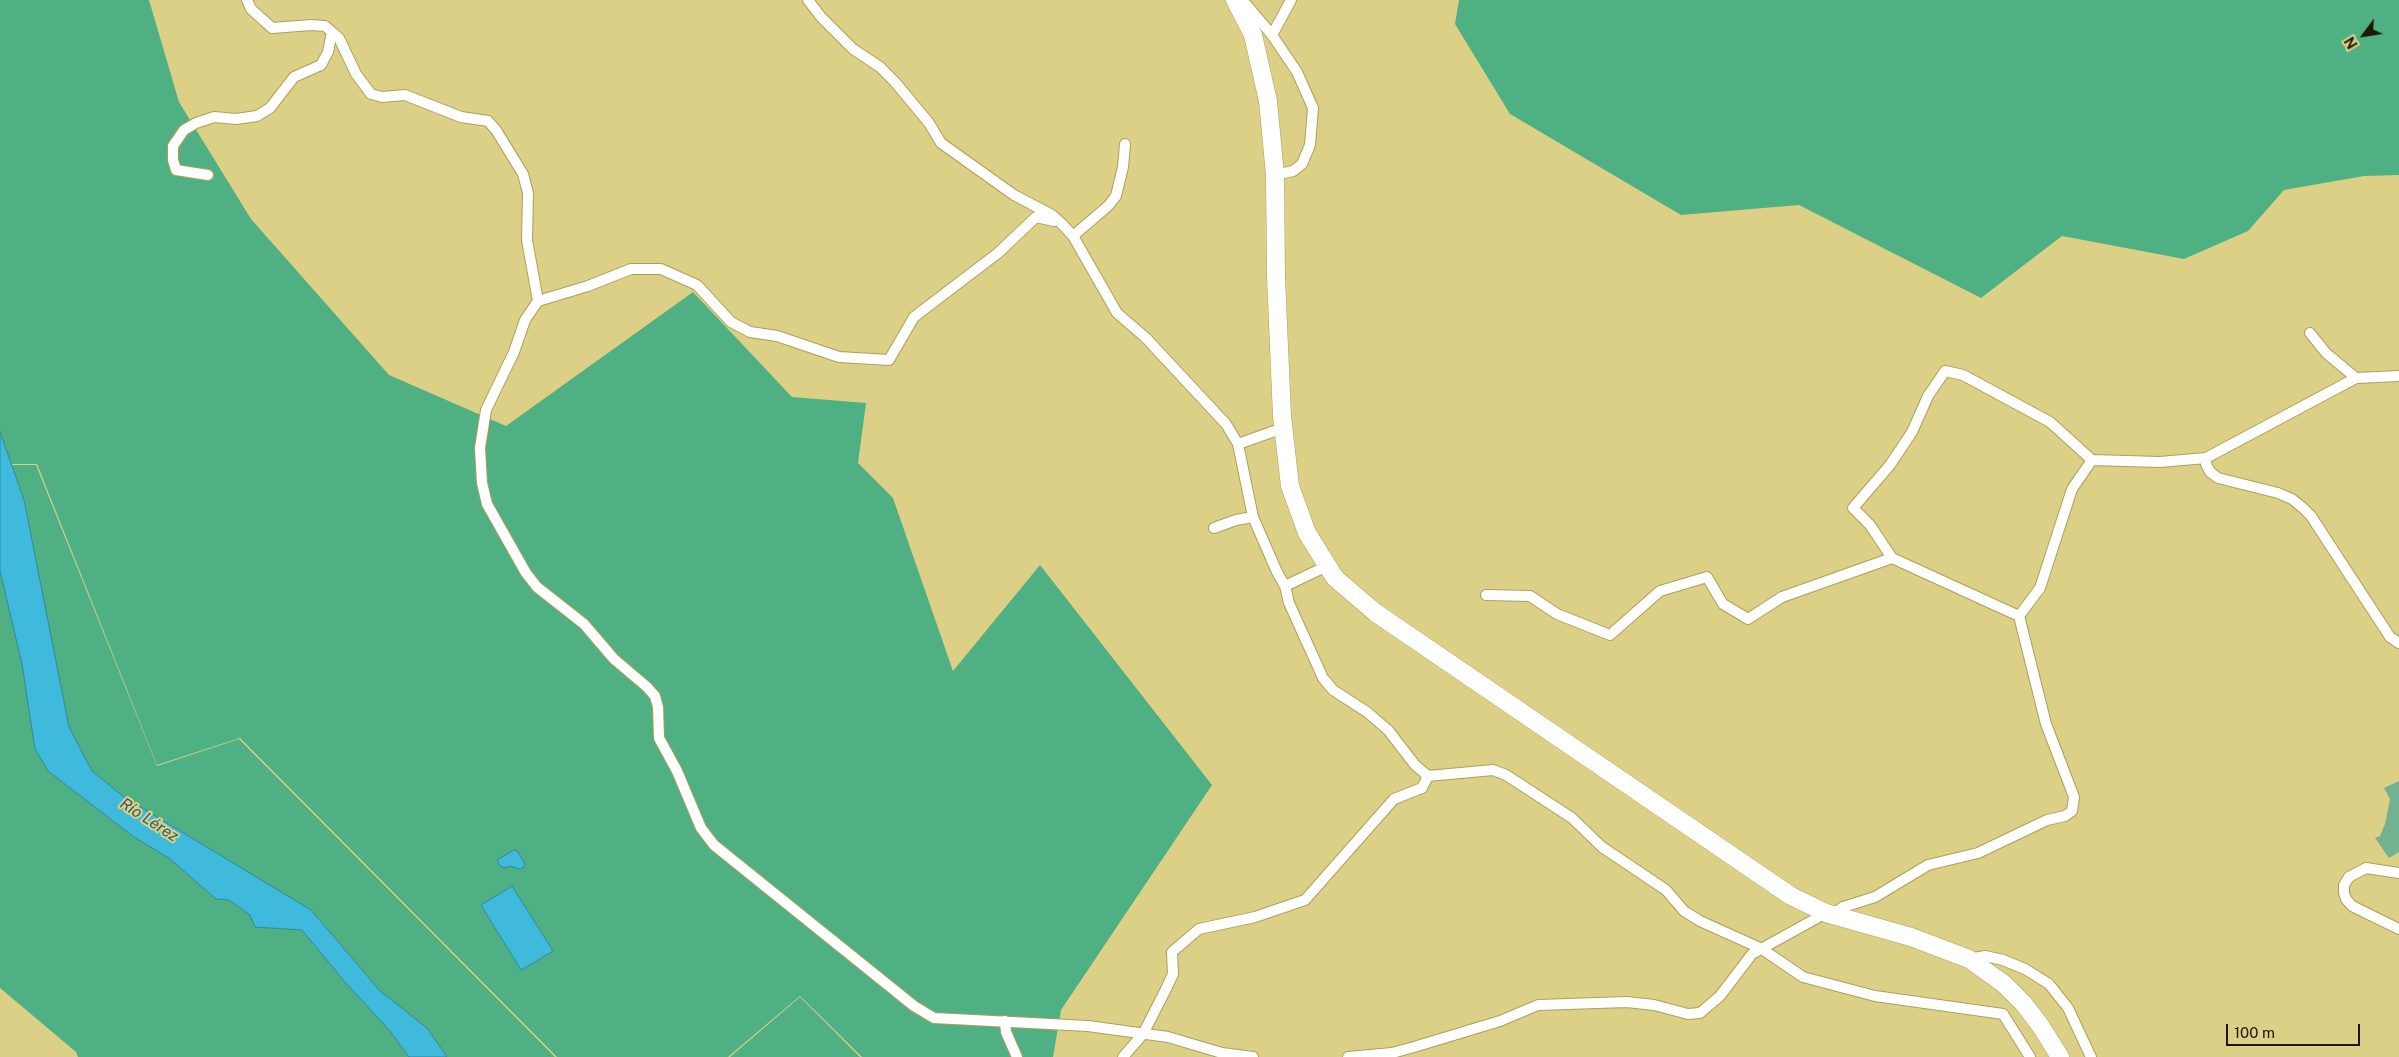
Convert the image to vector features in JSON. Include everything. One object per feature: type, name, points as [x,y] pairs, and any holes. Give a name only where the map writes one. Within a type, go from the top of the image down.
[{"type":"highway","points":[[1235,0],[1252,35],[1268,101],[1275,176],[1276,277],[1283,428],[1290,486],[1307,534],[1335,578],[1376,613],[1791,896],[1829,914],[1911,937],[1969,959],[2004,984],[2023,1003],[2040,1025],[2060,1057]]},
{"type":"street","points":[[247,0],[251,9],[272,28],[311,25],[325,26],[339,38],[356,74],[371,94],[382,97],[405,95],[461,117],[488,122],[496,130],[523,174],[528,192],[527,240],[538,301]]},
{"type":"street","points":[[808,0],[821,17],[853,49],[880,67],[895,82],[928,123],[941,143],[1014,196],[1052,214],[1062,224],[1073,236],[1117,314],[1146,338],[1226,424],[1238,444],[1253,517],[1276,572],[1285,586],[1289,602],[1323,678],[1333,690],[1367,712],[1388,730],[1415,765],[1428,776],[1493,770],[1506,775],[1566,814],[1602,847],[1653,880],[1666,890],[1684,911],[1700,921],[1762,949],[1803,976],[1875,996],[2003,1014],[2030,1057]]},
{"type":"street","points":[[1239,0],[1245,3],[1272,35],[1297,72],[1313,108],[1310,145],[1302,164],[1293,171],[1275,176]]},
{"type":"street","points":[[1272,35],[1291,0]]},
{"type":"street","points":[[208,175],[176,170],[173,160],[173,146],[184,130],[196,123],[214,117],[236,118],[257,116],[270,108],[286,85],[294,78],[321,65],[328,52],[332,32]]},
{"type":"street","points":[[1073,236],[1108,206],[1116,196],[1123,167],[1125,144]]},
{"type":"street","points":[[1062,224],[1040,217],[1032,220],[998,253],[914,317],[889,360],[839,357],[778,336],[750,332],[731,322],[698,286],[661,269],[631,269],[588,286],[538,301],[526,320],[514,352],[486,410],[480,448],[482,482],[487,504],[526,573],[537,587],[584,624],[614,659],[655,696],[658,707],[659,738],[677,771],[701,828],[714,845],[914,1006],[934,1018],[1088,1026],[1168,1037],[1222,1053],[1253,1057]]},
{"type":"street","points":[[2310,333],[2326,353],[2356,378]]},
{"type":"street","points":[[2019,616],[1892,558],[1870,525],[1853,508],[1890,465],[1912,432],[1928,396],[1945,371],[1962,374],[2050,422],[2092,460],[2188,461],[2206,458],[2356,378],[2399,376]]},
{"type":"street","points":[[1238,444],[1283,428]]},
{"type":"street","points":[[2206,458],[2206,464],[2210,472],[2218,478]]},
{"type":"street","points":[[2019,616],[2040,588],[2072,489],[2092,460]]},
{"type":"street","points":[[2188,461],[2218,478],[2278,493],[2292,499],[2303,508],[2311,516],[2390,637],[2399,643]]},
{"type":"street","points":[[1214,528],[1236,520],[1253,517]]},
{"type":"street","points":[[1486,595],[1530,596],[1557,614],[1610,635],[1660,591],[1707,577],[1723,604],[1748,619],[1782,596],[1892,558]]},
{"type":"street","points":[[1285,586],[1327,566]]},
{"type":"street","points":[[1348,1057],[1392,1053],[1500,1021],[1538,1005],[1627,1002],[1654,1005],[1688,1014],[1700,1013],[1720,996],[1752,954],[1843,907],[1874,897],[1928,865],[1978,853],[2046,820],[2065,816],[2072,811],[2074,797],[2046,724],[2019,616]]},
{"type":"street","points":[[1123,1057],[1143,1034],[1173,974],[1172,952],[1199,929],[1255,917],[1305,900],[1394,799],[1422,788],[1428,776]]},
{"type":"street","points":[[2399,874],[2366,868],[2349,877],[2344,885],[2346,899],[2352,906],[2399,929]]},
{"type":"street","points":[[1969,959],[1985,956],[2003,960],[2025,969],[2049,984],[2068,1008],[2091,1057]]},
{"type":"street","points":[[1004,1021],[1006,1032],[1017,1057]]},
{"type":"green space","points":[[0,0],[149,0],[179,102],[251,219],[389,375],[506,426],[693,292],[792,397],[866,403],[858,463],[893,498],[953,671],[1040,565],[1212,785],[1061,1010],[1053,1057],[862,1057],[800,996],[728,1057],[557,1057],[240,738],[157,765],[37,464],[0,464]]},
{"type":"green space","points":[[1459,0],[2399,0],[2399,175],[2364,176],[2284,190],[2248,231],[2184,259],[2062,236],[1981,298],[1799,205],[1681,215],[1510,114],[1455,24]]},
{"type":"green space","points":[[0,465],[36,465],[157,766],[239,739],[555,1057],[78,1057],[76,1052],[0,988]]},
{"type":"green space","points":[[2399,781],[2399,852],[2389,858],[2375,838],[2380,836],[2385,824],[2390,799],[2384,788]]},
{"type":"green space","points":[[800,997],[860,1057],[730,1057]]},
{"type":"water","name":"Río Lérez","points":[[0,432],[24,500],[69,727],[92,771],[124,797],[311,910],[380,991],[427,1028],[447,1057],[409,1057],[390,1031],[345,982],[302,930],[255,927],[250,915],[229,900],[216,899],[169,858],[134,837],[48,771],[35,749],[22,664],[0,571]]},
{"type":"water","points":[[514,850],[518,852],[525,864],[523,868],[519,869],[510,866],[504,868],[500,866],[497,860]]},
{"type":"water","points":[[512,886],[553,951],[521,970],[481,905]]}]
